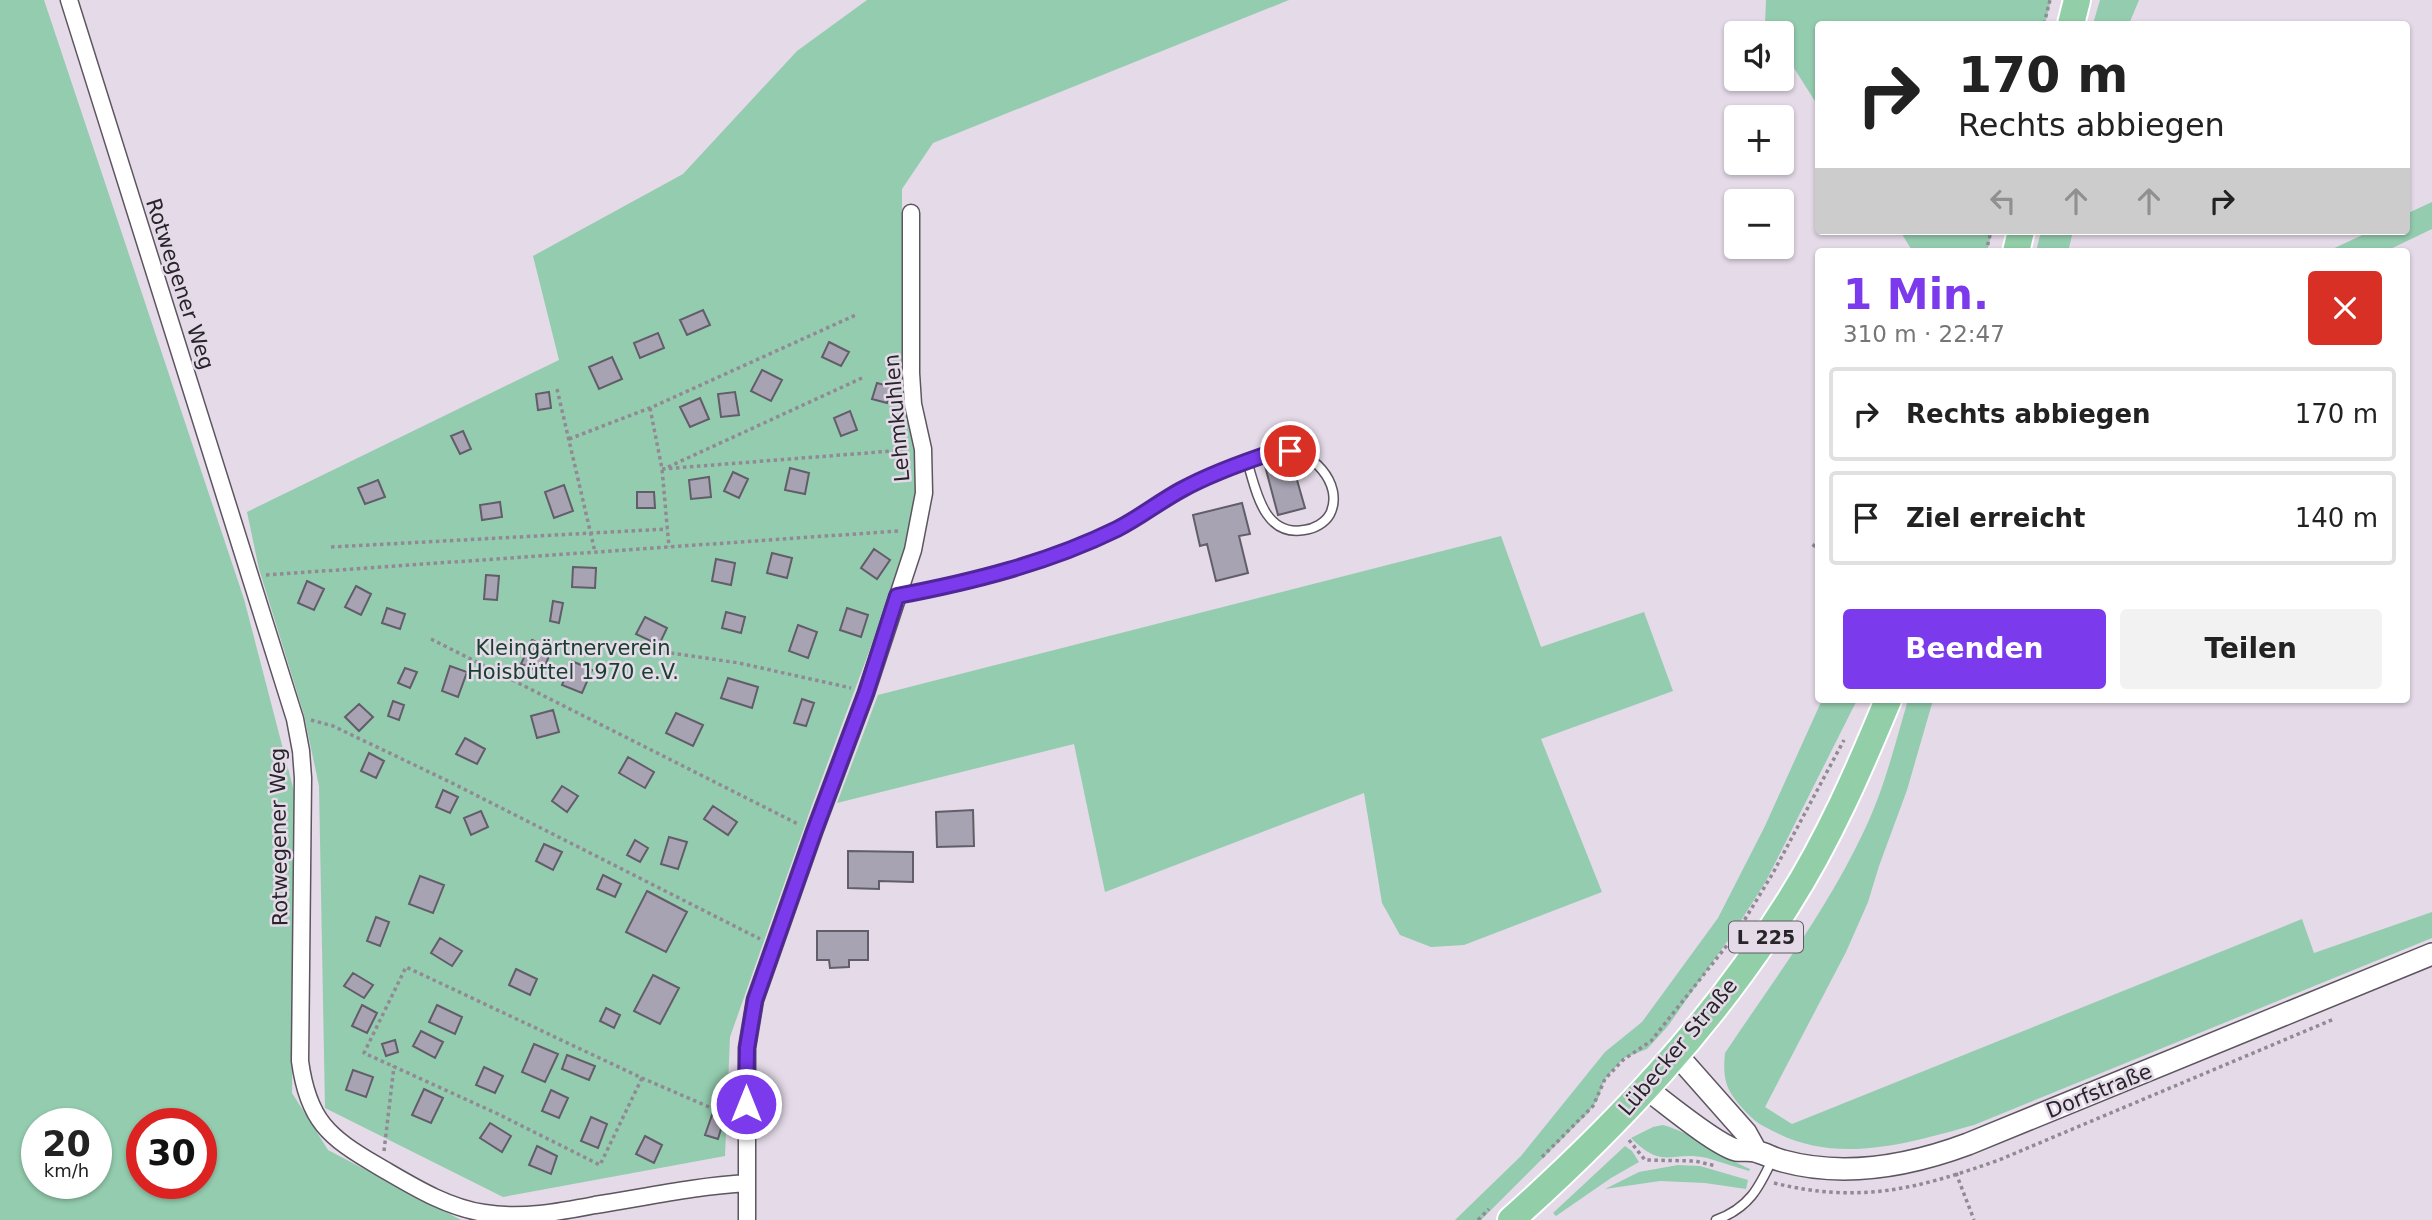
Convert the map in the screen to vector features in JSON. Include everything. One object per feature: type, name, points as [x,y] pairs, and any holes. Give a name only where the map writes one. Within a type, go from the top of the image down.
[{"type":"main road","points":[[2072,21],[2077,0]]},
{"type":"main road","name":"Lübecker Straße","points":[[1511,1220],[1647,1089],[1725,996],[1788,904],[1849,791],[1887,703]]},
{"type":"street","name":"Rotwegener Weg","points":[[69,0],[246,546],[251,578],[295,719],[303,778],[301,1072],[320,1123],[344,1147],[435,1198],[485,1213],[512,1215],[559,1212],[693,1188],[747,1183]]},
{"type":"street","name":"Lehmkuhlen","points":[[747,1220],[747,1048],[751,1017],[814,832],[866,693],[917,529],[924,494],[923,449],[913,404],[911,373],[911,213]]},
{"type":"street","name":"Dorfstraße","points":[[1647,1089],[1735,1150],[1835,1170],[1894,1165],[1948,1151],[2432,954]]},
{"type":"street","points":[[1677,1055],[1765,1154]]},
{"type":"lane","points":[[897,596],[938,589],[1058,554],[1119,528],[1181,490],[1219,471],[1247,461],[1280,450],[1303,454],[1316,462],[1331,488],[1334,502],[1329,516],[1316,527],[1302,531],[1286,529],[1274,523],[1264,512],[1247,461]]},
{"type":"lane","points":[[1718,1220],[1756,1194],[1765,1154]]},
{"type":"path","points":[[2044,21],[2050,0]]},
{"type":"path","points":[[569,439],[650,408],[858,314]]},
{"type":"path","points":[[662,469],[862,378]]},
{"type":"path","points":[[557,389],[595,552]]},
{"type":"path","points":[[650,408],[662,469],[669,547]]},
{"type":"path","points":[[662,469],[923,449]]},
{"type":"path","points":[[331,547],[667,529]]},
{"type":"path","points":[[251,578],[272,573],[917,529]]},
{"type":"path","points":[[431,639],[814,832]]},
{"type":"path","points":[[643,649],[753,666],[866,693]]},
{"type":"path","points":[[295,719],[314,720],[333,726],[450,782],[774,946]]},
{"type":"path","points":[[1593,1106],[1605,1079],[1623,1060],[1651,1041],[1736,934],[1773,873],[1846,735]]},
{"type":"path","points":[[642,1078],[600,1165],[498,1114],[364,1053],[406,967],[642,1078],[746,1123]]},
{"type":"path","points":[[382,1169],[394,1066]]},
{"type":"path","points":[[1948,1151],[1974,1220]]},
{"type":"green space","points":[[0,0],[44,0],[244,599],[295,795],[292,1093],[328,1150],[461,1220],[0,1220]]},
{"type":"green space","name":"Kleingärtnerverein Hoisbüttel 1970 e.V.","points":[[867,0],[1289,0],[933,143],[902,189],[902,395],[918,466],[915,528],[812,805],[730,1037],[725,1156],[503,1197],[325,1108],[319,786],[304,715],[259,569],[247,512],[559,360],[533,256],[683,174],[797,51]]},
{"type":"green space","points":[[1766,0],[2051,0],[2046,21],[1815,21],[1815,101],[1794,68],[1794,21],[1765,21]]},
{"type":"green space","points":[[2100,0],[2139,0],[2130,21],[2094,21]]},
{"type":"green space","points":[[2432,202],[2432,229],[2392,248],[2335,248],[2362,235],[2410,235],[2410,212]]},
{"type":"green space","points":[[1902,235],[1991,235],[1988,248],[1911,248]]},
{"type":"green space","points":[[2040,235],[2072,235],[2069,248],[2037,248]]},
{"type":"green space","points":[[1501,536],[1541,647],[1644,612],[1673,691],[1541,739],[1602,892],[1464,945],[1431,947],[1400,935],[1382,903],[1364,793],[1105,892],[1074,744],[837,803],[878,695]]},
{"type":"green space","points":[[1821,703],[1855,703],[1766,881],[1668,1026],[1647,1049],[1624,1058],[1604,1080],[1598,1099],[1588,1113],[1481,1220],[1455,1220],[1521,1156],[1605,1052],[1642,1022],[1718,918],[1765,826]]},
{"type":"green space","points":[[1907,703],[1932,703],[1907,790],[1868,902],[1846,952],[1765,1107],[1792,1124],[2302,919],[2314,953],[2432,912],[2432,938],[1974,1125],[1874,1148],[1824,1147],[1799,1142],[1761,1125],[1731,1094],[1726,1080],[1725,1053],[1799,945],[1833,889],[1864,831],[1889,767]]},
{"type":"green space","points":[[1663,1125],[1697,1139],[1750,1169],[1749,1171],[1707,1158],[1660,1157],[1642,1148],[1631,1138]]},
{"type":"green space","points":[[1625,1146],[1639,1162],[1556,1216],[1553,1213]]},
{"type":"green space","points":[[1678,1165],[1700,1166],[1748,1180],[1746,1189],[1705,1183],[1660,1181],[1605,1189],[1639,1172]]},
{"type":"building","points":[[703,310],[710,325],[687,335],[680,320]]},
{"type":"building","points":[[658,333],[664,348],[640,358],[634,343]]},
{"type":"building","points":[[829,342],[849,352],[841,366],[822,357]]},
{"type":"building","points":[[612,357],[622,379],[599,389],[589,367]]},
{"type":"building","points":[[762,370],[782,380],[771,401],[751,391]]},
{"type":"building","points":[[877,383],[892,387],[887,403],[872,399]]},
{"type":"building","points":[[549,392],[551,408],[538,410],[536,394]]},
{"type":"building","points":[[735,392],[739,415],[721,417],[718,394]]},
{"type":"building","points":[[700,398],[709,419],[690,427],[680,407]]},
{"type":"building","points":[[850,411],[857,430],[841,436],[834,418]]},
{"type":"building","points":[[463,431],[471,449],[460,454],[451,436]]},
{"type":"building","points":[[1291,459],[1305,508],[1278,515],[1265,466]]},
{"type":"building","points":[[790,468],[809,473],[805,494],[785,490]]},
{"type":"building","points":[[733,472],[748,479],[739,498],[724,491]]},
{"type":"building","points":[[709,477],[711,497],[691,499],[689,480]]},
{"type":"building","points":[[378,480],[385,497],[365,504],[358,488]]},
{"type":"building","points":[[564,485],[573,511],[554,518],[545,492]]},
{"type":"building","points":[[637,492],[654,492],[655,508],[637,508]]},
{"type":"building","points":[[500,502],[502,517],[482,520],[480,505]]},
{"type":"building","points":[[1242,503],[1250,534],[1239,536],[1248,573],[1216,581],[1207,544],[1200,546],[1193,515]]},
{"type":"building","points":[[874,549],[890,560],[877,579],[861,568]]},
{"type":"building","points":[[772,553],[792,558],[787,578],[767,573]]},
{"type":"building","points":[[716,559],[735,563],[731,585],[712,581]]},
{"type":"building","points":[[573,567],[596,568],[595,588],[572,587]]},
{"type":"building","points":[[486,575],[499,576],[497,600],[484,599]]},
{"type":"building","points":[[307,581],[324,589],[314,610],[298,603]]},
{"type":"building","points":[[356,586],[371,594],[361,615],[345,607]]},
{"type":"building","points":[[553,601],[563,603],[559,623],[550,621]]},
{"type":"building","points":[[387,608],[405,614],[400,629],[382,623]]},
{"type":"building","points":[[847,608],[868,615],[861,637],[840,630]]},
{"type":"building","points":[[726,612],[745,617],[741,633],[722,628]]},
{"type":"building","points":[[645,617],[667,628],[659,645],[636,634]]},
{"type":"building","points":[[798,625],[817,632],[808,658],[789,651]]},
{"type":"building","points":[[532,640],[552,649],[542,673],[521,664]]},
{"type":"building","points":[[572,661],[592,670],[582,693],[562,685]]},
{"type":"building","points":[[450,666],[467,672],[458,697],[442,691]]},
{"type":"building","points":[[405,668],[417,672],[410,688],[398,683]]},
{"type":"building","points":[[728,678],[758,687],[752,708],[721,698]]},
{"type":"building","points":[[802,699],[814,703],[806,726],[794,723]]},
{"type":"building","points":[[393,701],[404,705],[399,720],[388,716]]},
{"type":"building","points":[[359,704],[373,717],[359,731],[345,717]]},
{"type":"building","points":[[553,710],[559,732],[537,738],[531,716]]},
{"type":"building","points":[[676,713],[703,725],[693,746],[666,733]]},
{"type":"building","points":[[465,738],[485,749],[477,764],[456,754]]},
{"type":"building","points":[[369,753],[384,761],[376,778],[361,771]]},
{"type":"building","points":[[628,757],[654,772],[645,788],[619,773]]},
{"type":"building","points":[[562,786],[578,796],[567,812],[552,801]]},
{"type":"building","points":[[443,790],[458,797],[450,813],[436,807]]},
{"type":"building","points":[[713,806],[737,822],[728,835],[704,819]]},
{"type":"building","points":[[973,810],[974,846],[937,847],[936,812]]},
{"type":"building","points":[[481,811],[488,827],[471,835],[464,818]]},
{"type":"building","points":[[669,837],[687,842],[678,869],[661,864]]},
{"type":"building","points":[[635,840],[648,848],[640,862],[627,855]]},
{"type":"building","points":[[544,844],[562,852],[553,870],[536,861]]},
{"type":"building","points":[[848,851],[913,852],[913,882],[879,881],[879,889],[848,888]]},
{"type":"building","points":[[603,875],[621,884],[615,897],[597,889]]},
{"type":"building","points":[[420,876],[444,885],[433,913],[409,904]]},
{"type":"building","points":[[647,891],[687,912],[666,952],[626,932]]},
{"type":"building","points":[[376,917],[389,922],[380,946],[367,941]]},
{"type":"building","points":[[817,931],[868,931],[868,960],[849,960],[849,967],[830,968],[829,960],[817,960]]},
{"type":"building","points":[[440,938],[462,951],[452,966],[431,953]]},
{"type":"building","points":[[516,969],[537,979],[530,995],[509,985]]},
{"type":"building","points":[[353,973],[373,985],[364,998],[344,986]]},
{"type":"building","points":[[653,975],[679,988],[660,1024],[634,1011]]},
{"type":"building","points":[[362,1005],[377,1013],[367,1033],[352,1026]]},
{"type":"building","points":[[437,1005],[462,1017],[455,1034],[429,1022]]},
{"type":"building","points":[[606,1008],[620,1015],[614,1028],[600,1021]]},
{"type":"building","points":[[421,1031],[443,1042],[435,1058],[413,1046]]},
{"type":"building","points":[[395,1040],[398,1052],[386,1056],[382,1044]]},
{"type":"building","points":[[534,1044],[558,1054],[545,1082],[522,1072]]},
{"type":"building","points":[[567,1055],[595,1066],[589,1080],[562,1069]]},
{"type":"building","points":[[484,1067],[503,1076],[495,1093],[476,1085]]},
{"type":"building","points":[[353,1070],[373,1077],[366,1097],[346,1090]]},
{"type":"building","points":[[424,1089],[443,1098],[431,1123],[412,1115]]},
{"type":"building","points":[[551,1090],[568,1098],[559,1118],[542,1111]]},
{"type":"building","points":[[712,1115],[724,1119],[718,1139],[705,1135]]},
{"type":"building","points":[[591,1117],[607,1124],[598,1148],[581,1141]]},
{"type":"building","points":[[490,1123],[511,1136],[502,1152],[480,1138]]},
{"type":"building","points":[[645,1136],[662,1145],[654,1163],[636,1154]]},
{"type":"building","points":[[537,1146],[557,1156],[551,1174],[529,1165]]},
{"type":"route","points":[[746,1104],[747,1048],[755,1000],[866,693],[897,596],[938,589],[1047,558],[1119,528],[1181,490],[1219,471],[1280,450],[1290,451]]}]
